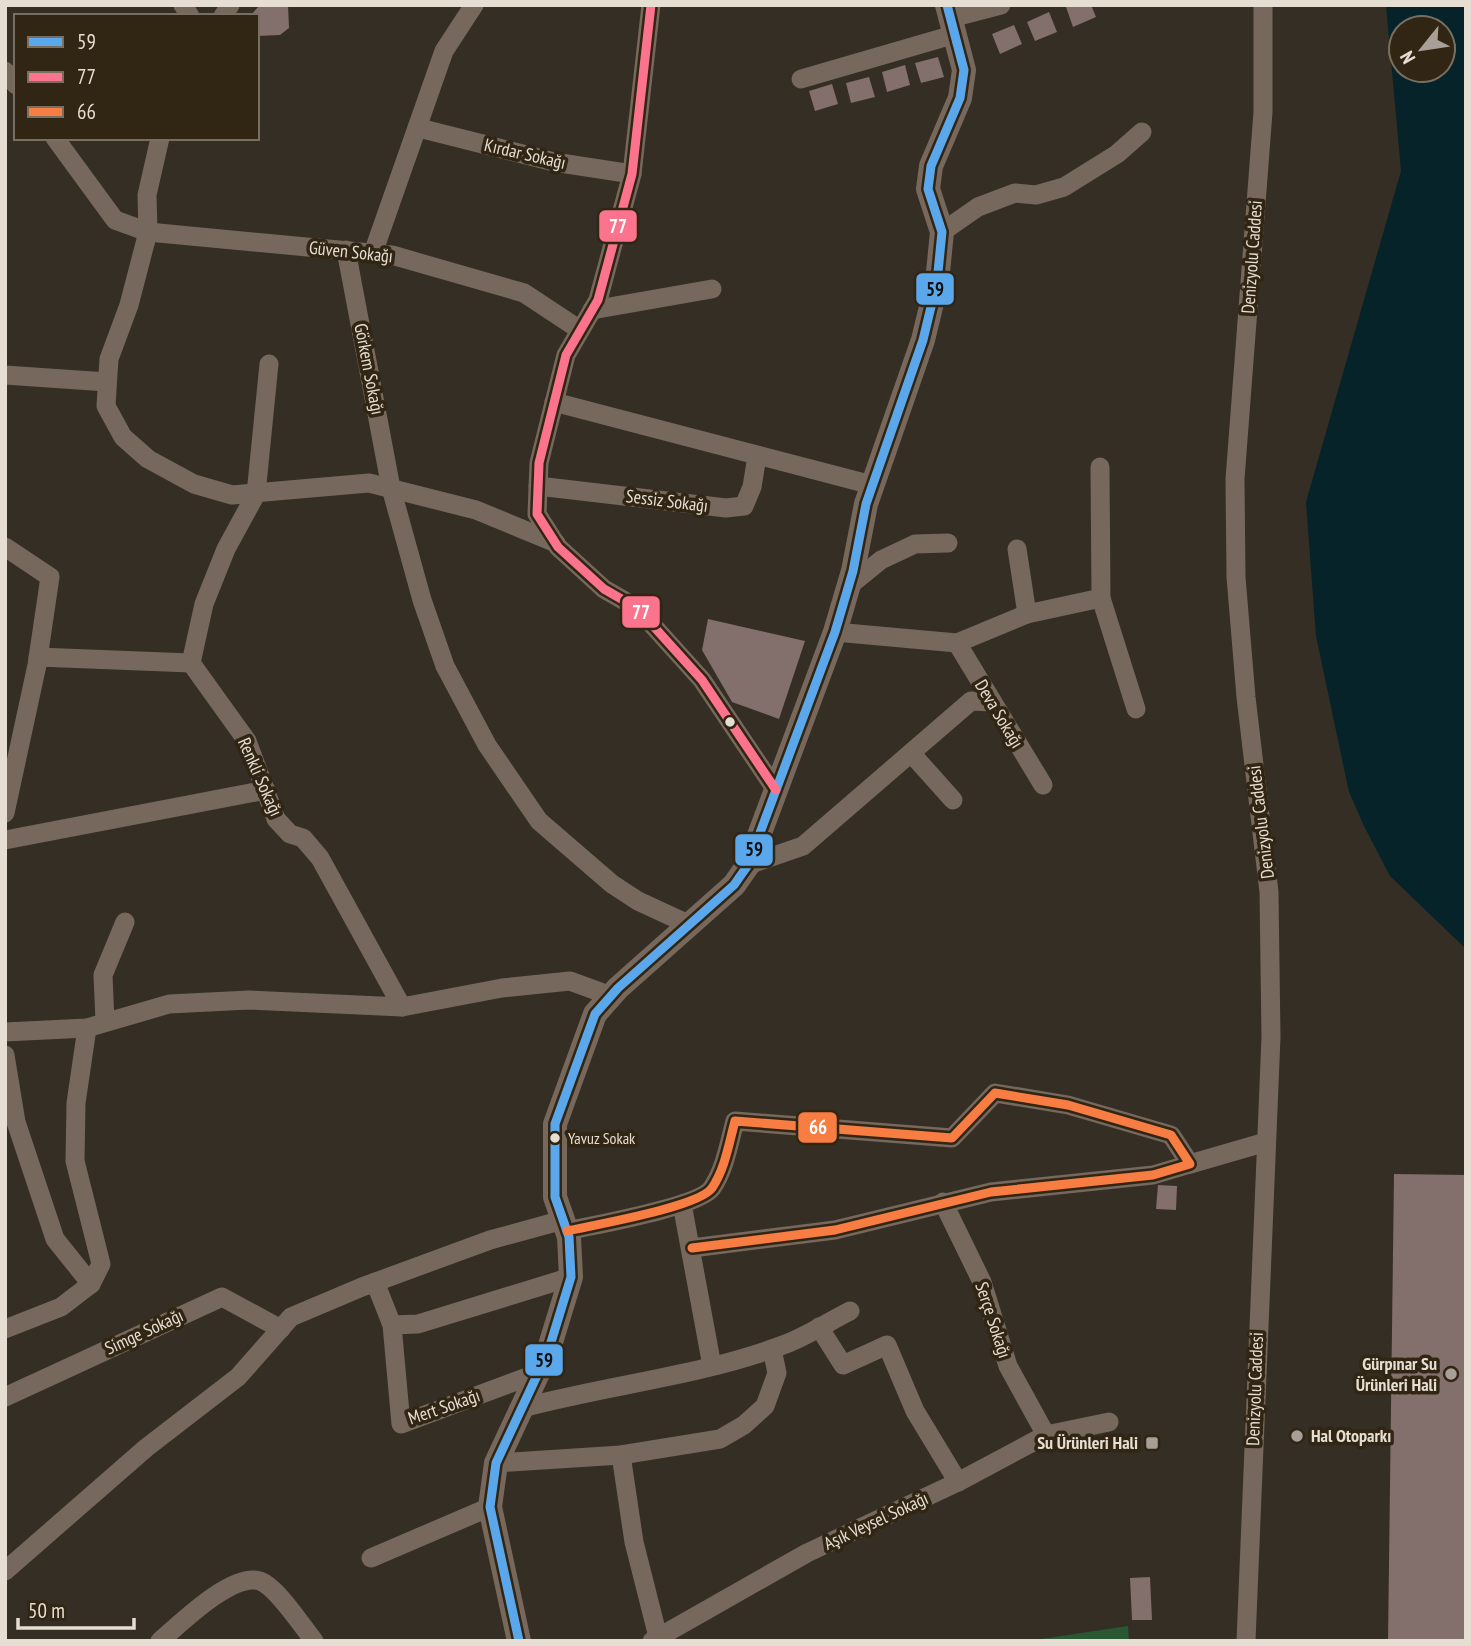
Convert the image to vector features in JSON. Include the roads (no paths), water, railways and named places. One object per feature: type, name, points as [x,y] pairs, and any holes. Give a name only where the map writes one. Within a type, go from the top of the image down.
[{"type":"main road","points":[[519,1641],[491,1507],[496,1463],[538,1373],[571,1277],[565,1226],[555,1197],[555,1124],[595,1014],[611,996],[734,885],[748,865],[835,632],[849,586],[872,485],[923,340],[937,282],[942,232],[928,189],[932,166],[960,99],[964,70],[952,19]]},
{"type":"street","points":[[373,253],[444,51],[474,5]]},
{"type":"street","points":[[652,5],[632,174],[609,267],[592,310],[566,355],[540,463],[537,514],[556,543],[604,589],[637,608],[702,680],[776,790]]},
{"type":"street","points":[[801,79],[952,19],[1001,5]]},
{"type":"street","name":"Denizyolu Caddesi","points":[[1246,1641],[1271,1037],[1269,892],[1237,590],[1235,478],[1263,112],[1263,5]]},
{"type":"street","name":"Kırdar Sokağı","points":[[419,128],[554,162],[632,174]]},
{"type":"street","points":[[942,232],[978,207],[990,202],[1015,193],[1036,195],[1065,187],[1117,154],[1142,132]]},
{"type":"street","name":"Güven Sokağı","points":[[56,140],[115,220],[148,232],[392,255],[524,293],[580,330]]},
{"type":"street","points":[[160,140],[147,195],[148,232],[130,305],[109,359],[106,406],[123,437],[148,459],[194,484],[232,495],[369,483],[476,510],[556,543]]},
{"type":"street","name":"Görkem Sokağı","points":[[346,250],[391,488],[404,543],[444,666],[513,786],[539,821],[612,884],[638,901],[690,925]]},
{"type":"street","points":[[592,310],[712,289]]},
{"type":"street","points":[[38,657],[191,663],[204,604],[226,548],[256,494],[269,364]]},
{"type":"street","points":[[5,374],[107,382]]},
{"type":"street","points":[[554,402],[872,485]]},
{"type":"street","name":"Sessiz Sokağı","points":[[538,486],[726,508],[744,506],[752,487],[757,456]]},
{"type":"street","points":[[1100,467],[1101,598],[1136,709]]},
{"type":"street","points":[[849,586],[881,560],[915,544],[948,543]]},
{"type":"street","points":[[5,547],[50,577],[38,657],[5,813]]},
{"type":"street","points":[[1017,549],[1027,614]]},
{"type":"street","points":[[835,632],[957,643],[1027,614],[1101,598]]},
{"type":"street","name":"Deva Sokağı","points":[[957,643],[1043,785]]},
{"type":"street","name":"Renkli Sokağı","points":[[191,663],[247,741],[276,819],[290,834],[303,838],[320,858],[402,1007]]},
{"type":"street","points":[[748,865],[803,846],[971,701],[992,702]]},
{"type":"street","points":[[911,753],[953,800]]},
{"type":"street","points":[[5,840],[266,790]]},
{"type":"street","points":[[5,1328],[61,1307],[91,1284],[100,1264],[75,1161],[76,1103],[96,1024],[103,975],[125,922]]},
{"type":"street","points":[[5,1032],[96,1024],[182,1003],[249,1000],[402,1007],[502,988],[570,981],[611,996]]},
{"type":"street","points":[[5,1055],[16,1122],[55,1239],[91,1284]]},
{"type":"street","points":[[8,1563],[146,1448],[238,1377],[291,1317],[375,1282],[490,1240],[682,1205],[710,1191],[722,1170],[735,1121],[952,1138],[995,1093],[1068,1105],[1171,1135],[1190,1164]]},
{"type":"street","points":[[692,1248],[835,1230],[991,1192],[1153,1175],[1266,1142]]},
{"type":"street","name":"Serçe Sokağı","points":[[943,1202],[982,1282],[1008,1366],[1046,1435]]},
{"type":"street","points":[[682,1205],[712,1366]]},
{"type":"street","points":[[392,1325],[418,1324],[571,1277]]},
{"type":"street","name":"Mert Sokağı","points":[[375,1282],[392,1325],[401,1423],[538,1373]]},
{"type":"street","name":"Simge Sokağı","points":[[5,1397],[222,1297],[281,1329]]},
{"type":"street","points":[[522,1408],[595,1389],[712,1366],[772,1349],[850,1311]]},
{"type":"street","points":[[819,1327],[843,1365],[887,1345],[915,1411],[958,1482]]},
{"type":"street","points":[[496,1463],[621,1455],[720,1439],[744,1425],[765,1406],[778,1373],[772,1349]]},
{"type":"street","name":"Aşık Veysel Sokağı","points":[[655,1639],[807,1553],[958,1482],[1046,1435],[1109,1422]]},
{"type":"street","points":[[621,1455],[634,1542],[655,1639]]},
{"type":"street","points":[[371,1558],[491,1507]]},
{"type":"street","points":[[160,1641],[224,1590],[250,1580],[261,1581],[270,1589],[314,1641]]},
{"type":"water","points":[[1386,5],[1466,5],[1466,949],[1390,876],[1349,792],[1316,636],[1306,502],[1401,171],[1393,84],[1457,84],[1457,14],[1387,16]]},
{"type":"place","name":"Yavuz Sokak","points":[[555,1138]]},
{"type":"place","name":"Gürpınar Su Ürünleri Hali","points":[[1451,1374]]},
{"type":"place","name":"Hal Otoparkı","points":[[1297,1436]]},
{"type":"place","name":"Su Ürünleri Hali","points":[[1152,1443]]}]
